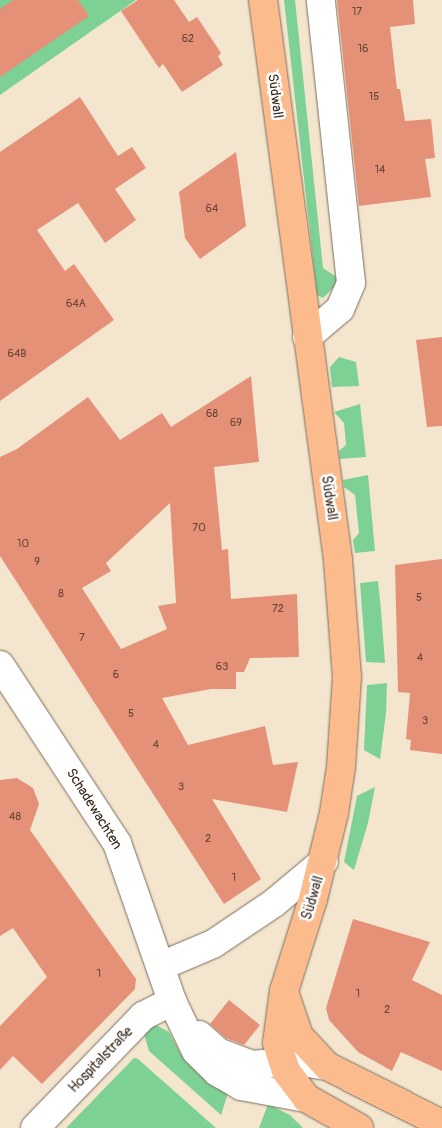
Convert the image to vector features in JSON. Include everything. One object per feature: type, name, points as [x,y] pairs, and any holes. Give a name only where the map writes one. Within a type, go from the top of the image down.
[{"type":"main road","name":"Südwall","points":[[263,0],[338,560],[347,678],[341,767],[324,861],[284,991],[277,1031],[282,1063]]},
{"type":"main road","points":[[284,991],[292,1022],[299,1036],[327,1066],[442,1124]]},
{"type":"main road","points":[[282,1063],[306,1098],[359,1128]]},
{"type":"street","points":[[307,337],[340,309],[351,283],[321,0]]},
{"type":"street","name":"Schadewachten","points":[[0,665],[117,844],[172,1001],[196,1051],[217,1072],[241,1086],[306,1098]]},
{"type":"street","points":[[161,966],[213,944],[274,903],[324,861]]},
{"type":"street","name":"Schadewachten","points":[[172,1001],[194,1030],[218,1052],[252,1064],[311,1062],[327,1066]]},
{"type":"street","name":"Hospitalstraße","points":[[35,1128],[143,1016],[172,1001]]},
{"type":"green space","points":[[0,0],[136,0],[0,95]]},
{"type":"green space","points":[[284,0],[295,0],[323,268],[341,280],[323,298],[317,295]]},
{"type":"green space","points":[[339,357],[356,362],[359,386],[332,387],[330,367]]},
{"type":"green space","points":[[360,404],[366,457],[340,459],[339,451],[346,445],[344,423],[334,412]]},
{"type":"green space","points":[[368,475],[375,551],[355,553],[353,540],[359,533],[355,495],[344,487],[343,480]]},
{"type":"green space","points":[[378,581],[385,663],[366,662],[360,583]]},
{"type":"green space","points":[[387,683],[386,713],[380,759],[364,750],[367,685]]},
{"type":"green space","points":[[375,787],[368,823],[354,870],[344,862],[357,796]]},
{"type":"green space","points":[[154,1024],[169,1032],[183,1058],[212,1086],[228,1093],[221,1115],[149,1051],[144,1034]]},
{"type":"green space","points":[[134,1058],[138,1059],[216,1128],[66,1128]]},
{"type":"green space","points":[[268,1104],[290,1115],[303,1128],[259,1128]]},
{"type":"building","points":[[13,0],[78,0],[89,16],[0,77],[0,9]]},
{"type":"building","points":[[138,0],[174,0],[189,22],[197,17],[221,53],[218,56],[223,65],[182,92],[163,64],[159,68],[121,11]]},
{"type":"building","points":[[337,0],[413,0],[415,24],[390,27],[397,89],[400,89],[405,121],[431,119],[435,158],[425,159],[431,197],[359,206]]},
{"type":"building","points":[[80,97],[118,156],[132,147],[146,168],[115,189],[136,220],[105,243],[78,203],[37,230],[65,271],[74,264],[114,320],[0,401],[0,152]]},
{"type":"building","points":[[236,152],[246,226],[200,259],[185,238],[179,192]]},
{"type":"building","points":[[442,337],[442,426],[427,427],[416,340]]},
{"type":"building","points":[[251,376],[259,462],[214,467],[222,550],[228,549],[231,599],[297,594],[299,657],[250,658],[244,672],[236,672],[236,689],[211,689],[162,698],[188,745],[265,726],[273,765],[298,762],[287,812],[212,799],[261,879],[224,904],[0,556],[0,457],[17,449],[88,397],[120,440],[162,413],[171,427]],"holes":[[[170,503],[176,603],[158,606],[167,629],[121,649],[82,588],[111,571],[106,563]]]},
{"type":"building","points":[[442,559],[442,754],[410,750],[411,740],[406,739],[410,693],[398,692],[395,565]]},
{"type":"building","points":[[17,778],[33,788],[39,804],[30,830],[136,979],[135,989],[42,1084],[13,1056],[0,1070],[0,1026],[47,977],[13,928],[0,936],[0,780]]},
{"type":"building","points":[[353,919],[430,942],[412,980],[442,995],[442,1071],[401,1052],[392,1071],[358,1052],[329,1020],[326,1008]]},
{"type":"building","points":[[229,1000],[260,1025],[244,1045],[226,1038],[210,1024]]}]
